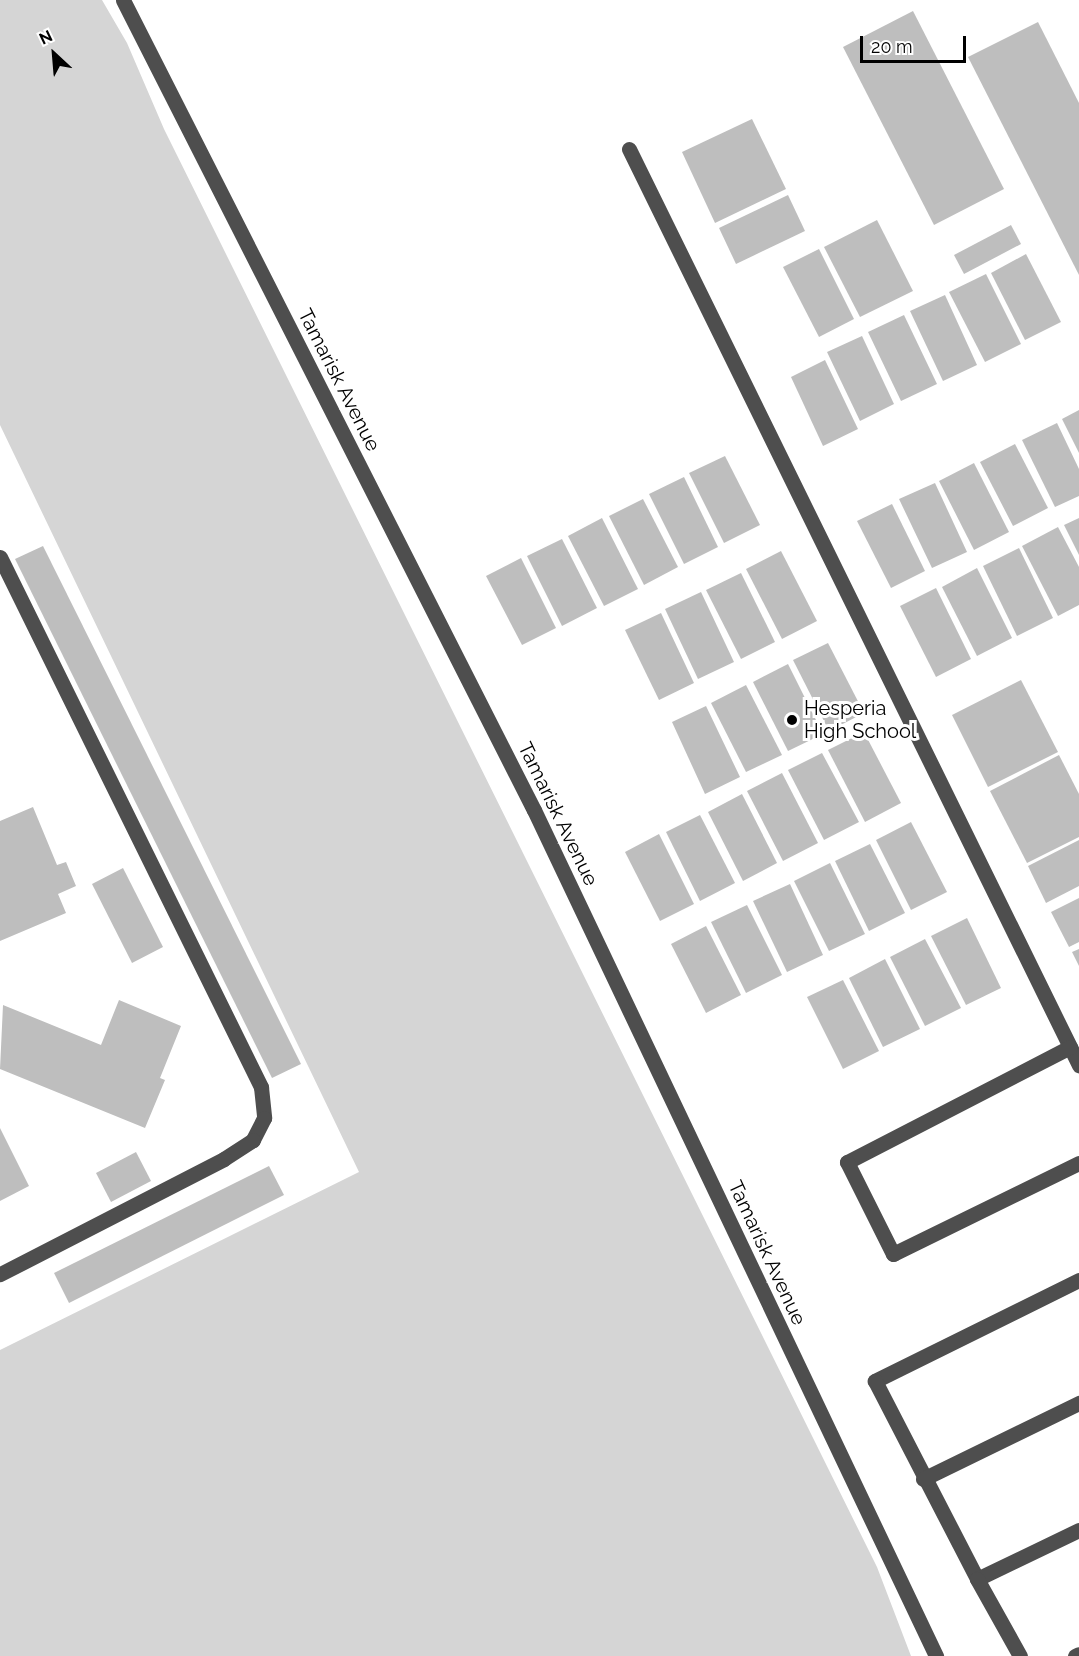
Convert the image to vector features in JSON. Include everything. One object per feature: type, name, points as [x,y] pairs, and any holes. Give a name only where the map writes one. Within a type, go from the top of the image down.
[{"type":"street","name":"Tamarisk Avenue","points":[[123,0],[534,810],[936,1656]]},
{"type":"street","points":[[629,149],[1079,1065]]},
{"type":"street","points":[[0,557],[261,1087],[264,1118],[253,1140],[224,1159],[0,1274]]},
{"type":"street","points":[[1070,1047],[847,1162],[893,1254],[1079,1163]]},
{"type":"street","points":[[1020,1656],[923,1479],[875,1381],[1079,1280]]},
{"type":"street","points":[[923,1479],[1079,1403]]},
{"type":"street","points":[[977,1579],[1079,1530]]},
{"type":"shaded area","points":[[0,0],[102,0],[127,43],[164,129],[877,1567],[911,1656],[0,1656],[0,1350],[359,1172],[0,425]]},
{"type":"building","points":[[913,11],[1004,189],[934,225],[843,47]]},
{"type":"building","points":[[1038,22],[1079,103],[1079,275],[968,57]]},
{"type":"building","points":[[752,119],[786,189],[715,223],[682,152]]},
{"type":"building","points":[[788,195],[805,231],[736,264],[719,228]]},
{"type":"building","points":[[877,220],[913,291],[860,317],[824,247]]},
{"type":"building","points":[[1011,225],[1021,244],[964,274],[954,255]]},
{"type":"building","points":[[819,249],[854,319],[819,337],[783,267]]},
{"type":"building","points":[[1026,254],[1061,322],[1025,340],[991,273]]},
{"type":"building","points":[[986,274],[1021,344],[985,362],[949,292]]},
{"type":"building","points":[[945,295],[977,365],[943,381],[910,311]]},
{"type":"building","points":[[904,315],[937,384],[901,401],[868,332]]},
{"type":"building","points":[[862,336],[894,404],[860,421],[827,352]]},
{"type":"building","points":[[825,360],[858,429],[823,446],[791,377]]},
{"type":"building","points":[[1079,410],[1079,453],[1062,419]]},
{"type":"building","points":[[1057,423],[1079,469],[1079,496],[1055,507],[1022,440]]},
{"type":"building","points":[[1015,444],[1048,508],[1013,526],[980,462]]},
{"type":"building","points":[[725,456],[760,525],[724,543],[689,473]]},
{"type":"building","points":[[974,463],[1009,532],[974,550],[939,481]]},
{"type":"building","points":[[684,477],[718,547],[684,564],[649,494]]},
{"type":"building","points":[[935,483],[967,552],[932,568],[899,499]]},
{"type":"building","points":[[643,499],[678,567],[644,585],[609,516]]},
{"type":"building","points":[[892,504],[925,571],[891,588],[857,521]]},
{"type":"building","points":[[602,518],[638,589],[604,606],[568,536]]},
{"type":"building","points":[[1079,518],[1079,555],[1064,525]]},
{"type":"building","points":[[1058,527],[1079,567],[1079,605],[1058,616],[1022,546]]},
{"type":"building","points":[[562,539],[597,608],[562,626],[527,556]]},
{"type":"building","points":[[43,546],[301,1064],[272,1078],[15,559]]},
{"type":"building","points":[[1019,548],[1053,618],[1017,636],[983,566]]},
{"type":"building","points":[[781,551],[817,621],[782,639],[746,569]]},
{"type":"building","points":[[521,558],[556,628],[522,645],[486,576]]},
{"type":"building","points":[[977,568],[1012,638],[977,656],[942,587]]},
{"type":"building","points":[[741,573],[775,642],[741,659],[706,590]]},
{"type":"building","points":[[936,588],[971,659],[936,677],[900,606]]},
{"type":"building","points":[[701,592],[734,662],[698,679],[665,609]]},
{"type":"building","points":[[661,613],[694,683],[659,700],[625,630]]},
{"type":"building","points":[[828,643],[864,713],[829,731],[793,660]]},
{"type":"building","points":[[788,664],[823,734],[788,751],[753,682]]},
{"type":"building","points":[[1021,680],[1058,752],[988,787],[952,715]]},
{"type":"building","points":[[746,685],[782,755],[746,772],[711,703]]},
{"type":"building","points":[[706,706],[740,777],[705,794],[672,722]]},
{"type":"building","points":[[864,732],[901,803],[865,822],[828,750]]},
{"type":"building","points":[[822,753],[859,822],[824,840],[788,770]]},
{"type":"building","points":[[1059,755],[1079,794],[1079,837],[1027,863],[990,791]]},
{"type":"building","points":[[782,773],[818,843],[783,861],[747,791]]},
{"type":"building","points":[[742,794],[777,863],[743,881],[708,812]]},
{"type":"building","points":[[33,807],[57,865],[66,862],[76,886],[58,894],[66,913],[0,941],[0,821]]},
{"type":"building","points":[[700,815],[735,883],[700,901],[666,832]]},
{"type":"building","points":[[911,822],[947,892],[911,910],[876,840]]},
{"type":"building","points":[[659,834],[694,904],[660,921],[625,852]]},
{"type":"building","points":[[1079,840],[1079,886],[1046,903],[1028,866]]},
{"type":"building","points":[[870,844],[905,913],[869,931],[835,861]]},
{"type":"building","points":[[830,863],[865,934],[829,951],[794,881]]},
{"type":"building","points":[[123,868],[163,947],[132,963],[92,884]]},
{"type":"building","points":[[790,884],[823,955],[787,972],[753,901]]},
{"type":"building","points":[[1079,898],[1079,942],[1069,947],[1051,912]]},
{"type":"building","points":[[747,905],[782,975],[746,993],[711,922]]},
{"type":"building","points":[[967,918],[1001,988],[966,1005],[931,936]]},
{"type":"building","points":[[706,926],[741,995],[706,1013],[671,944]]},
{"type":"building","points":[[925,939],[961,1008],[925,1026],[890,957]]},
{"type":"building","points":[[1079,949],[1079,966],[1072,952]]},
{"type":"building","points":[[885,959],[920,1029],[883,1047],[849,978]]},
{"type":"building","points":[[843,980],[879,1051],[843,1069],[807,997]]},
{"type":"building","points":[[119,1000],[181,1026],[160,1078],[165,1080],[145,1128],[0,1069],[3,1005],[101,1045]]},
{"type":"building","points":[[0,1128],[29,1186],[0,1201]]},
{"type":"building","points":[[136,1152],[151,1181],[111,1202],[96,1173]]},
{"type":"building","points":[[269,1166],[284,1195],[69,1303],[54,1273]]},
{"type":"place","name":"Hesperia High School","points":[[792,720]]}]
